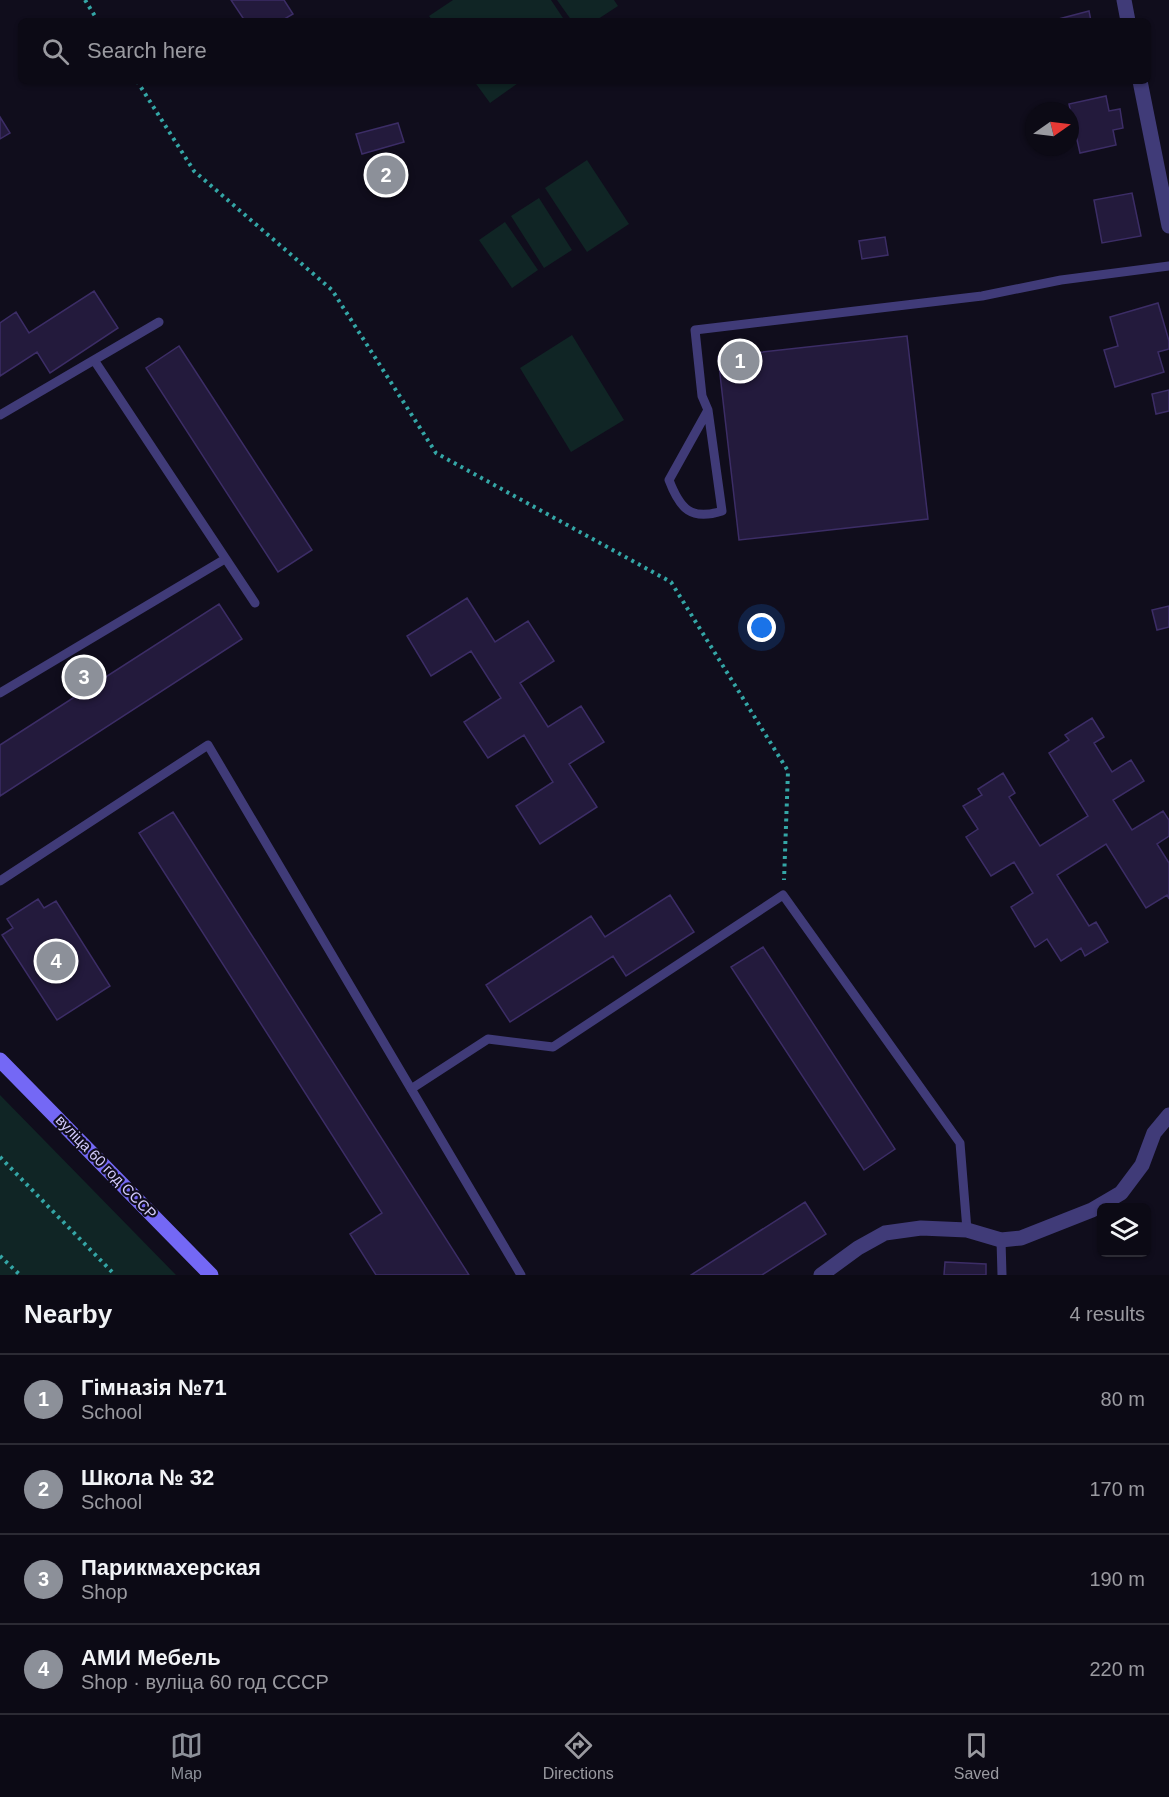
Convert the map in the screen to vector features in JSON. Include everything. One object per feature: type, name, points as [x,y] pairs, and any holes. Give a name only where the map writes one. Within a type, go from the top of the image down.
[{"type":"street","points":[[1124,0],[1127,18]]},
{"type":"street","points":[[1141,84],[1169,226]]},
{"type":"street","name":"вуліца 60 год СССР","points":[[0,1060],[211,1275]]},
{"type":"street","points":[[821,1275],[858,1248],[885,1233],[921,1228],[968,1230],[1001,1240],[1021,1238],[1092,1210],[1121,1193],[1142,1165],[1154,1133],[1169,1115]]},
{"type":"lane","points":[[708,410],[669,480],[675,497],[691,514],[706,516],[722,511],[708,410],[702,396],[695,330],[982,296],[1061,280],[1169,266]]},
{"type":"lane","points":[[0,415],[159,322]]},
{"type":"lane","points":[[94,360],[255,603]]},
{"type":"lane","points":[[0,693],[225,560]]},
{"type":"lane","points":[[0,881],[208,745],[521,1275]]},
{"type":"lane","points":[[411,1089],[488,1039],[553,1047],[783,895],[960,1143],[968,1230]]},
{"type":"lane","points":[[1001,1240],[1002,1275]]},
{"type":"path","points":[[85,0],[96,18]]},
{"type":"path","points":[[139,84],[194,171],[332,290],[436,453],[671,582],[788,771],[783,895]]},
{"type":"path","points":[[0,1157],[115,1275]]},
{"type":"path","points":[[0,1256],[21,1275]]},
{"type":"green space","points":[[453,0],[551,0],[563,18],[431,18],[429,16]]},
{"type":"green space","points":[[557,0],[614,0],[618,6],[600,18],[570,18]]},
{"type":"green space","points":[[476,84],[517,84],[490,103]]},
{"type":"green space","points":[[587,160],[629,224],[587,252],[545,188]]},
{"type":"green space","points":[[539,198],[572,250],[544,268],[511,216]]},
{"type":"green space","points":[[505,222],[538,270],[512,288],[479,240]]},
{"type":"green space","points":[[572,335],[624,420],[571,452],[520,368]]},
{"type":"green space","points":[[0,1095],[176,1275],[0,1275]]},
{"type":"building","points":[[231,0],[284,0],[293,14],[286,18],[243,18]]},
{"type":"building","points":[[1089,11],[1090,18],[1062,18]]},
{"type":"building","points":[[1106,96],[1109,111],[1120,109],[1123,128],[1113,130],[1116,145],[1080,153],[1078,102]]},
{"type":"building","points":[[0,117],[10,133],[0,139]]},
{"type":"building","points":[[398,123],[404,142],[362,154],[356,134]]},
{"type":"building","points":[[1132,193],[1141,236],[1102,243],[1094,200]]},
{"type":"building","points":[[885,237],[888,255],[862,259],[859,241]]},
{"type":"building","points":[[94,291],[118,328],[50,373],[37,352],[0,376],[0,323],[16,312],[29,333]]},
{"type":"building","points":[[1158,303],[1169,341],[1169,349],[1158,352],[1164,372],[1115,387],[1104,350],[1118,346],[1110,317]]},
{"type":"building","points":[[907,336],[928,519],[739,540],[718,357]]},
{"type":"building","points":[[179,346],[312,550],[278,572],[146,368]]},
{"type":"building","points":[[1169,390],[1169,411],[1156,414],[1152,394]]},
{"type":"building","points":[[467,598],[495,642],[528,621],[554,661],[520,683],[548,727],[581,706],[604,742],[569,764],[597,807],[540,844],[516,806],[553,782],[524,735],[488,758],[464,722],[501,698],[471,651],[431,676],[407,636]]},
{"type":"building","points":[[219,604],[242,639],[0,796],[0,745]]},
{"type":"building","points":[[1169,606],[1169,627],[1157,630],[1152,610]]},
{"type":"building","points":[[1092,718],[1104,737],[1094,743],[1112,772],[1131,760],[1144,781],[1113,800],[1132,830],[1163,811],[1169,820],[1169,836],[1157,844],[1169,863],[1169,899],[1167,895],[1146,908],[1106,844],[1057,875],[1089,926],[1096,922],[1108,942],[1085,956],[1081,948],[1061,961],[1047,939],[1035,947],[1011,907],[1033,893],[1014,862],[991,876],[966,837],[978,829],[963,806],[982,795],[978,789],[1003,773],[1015,793],[1009,797],[1040,846],[1088,816],[1049,753],[1069,740],[1065,735]]},
{"type":"building","points":[[173,812],[469,1275],[376,1275],[350,1234],[382,1213],[139,833]]},
{"type":"building","points":[[670,895],[694,932],[626,976],[613,956],[510,1022],[486,985],[591,916],[605,937]]},
{"type":"building","points":[[38,899],[44,908],[56,901],[110,986],[57,1020],[2,935],[13,928],[7,919]]},
{"type":"building","points":[[763,947],[895,1149],[864,1170],[731,967]]},
{"type":"building","points":[[805,1202],[826,1234],[762,1275],[691,1275]]},
{"type":"building","points":[[945,1262],[986,1264],[986,1275],[944,1275]]},
{"type":"place","name":"Школа № 32","points":[[386,175]]},
{"type":"place","name":"Гімназія №71","points":[[740,361]]},
{"type":"place","name":"Парикмахерская","points":[[84,677]]},
{"type":"place","name":"АМИ Мебель","points":[[56,961]]}]
